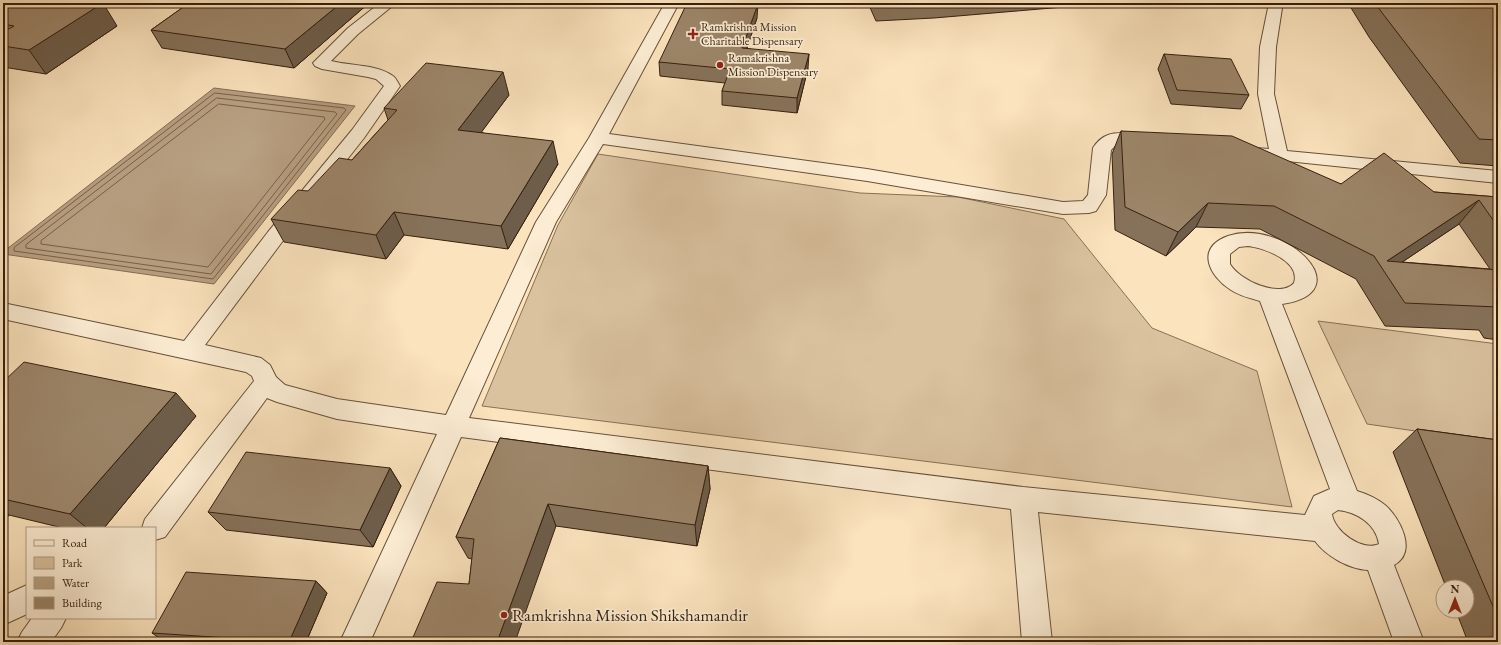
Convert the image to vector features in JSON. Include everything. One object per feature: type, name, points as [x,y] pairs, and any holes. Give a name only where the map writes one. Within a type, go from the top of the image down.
[{"type":"street","points":[[189,350],[275,236],[358,134],[392,86],[391,82],[386,78],[321,63],[349,35],[389,3]]},
{"type":"street","points":[[355,642],[546,222],[598,138],[672,3]]},
{"type":"street","points":[[1272,3],[1275,8],[1268,46],[1266,94],[1279,155]]},
{"type":"street","points":[[598,138],[867,175],[1063,208],[1089,207],[1097,195],[1102,148],[1113,139],[1140,139],[1162,142]]},
{"type":"street","points":[[1230,150],[1498,177]]},
{"type":"street","points":[[1268,295],[1347,499]]},
{"type":"street","points":[[3,311],[253,364],[262,371],[266,382],[277,393],[337,409],[436,424],[454,425],[1023,499],[1322,529]]},
{"type":"street","points":[[156,527],[266,382]]},
{"type":"street","points":[[1336,498],[1347,499],[1360,503],[1372,510],[1382,519],[1389,529],[1392,539],[1392,548],[1387,555],[1377,558],[1366,558],[1355,555],[1342,549],[1332,541],[1322,529],[1319,522],[1318,513],[1321,505],[1326,500],[1336,498]]},
{"type":"street","points":[[1023,499],[1037,642]]},
{"type":"street","points":[[1377,558],[1410,642]]},
{"type":"street","points":[[3,611],[26,600]]},
{"type":"street","points":[[32,642],[50,619]]},
{"type":"green space","points":[[598,154],[860,193],[958,197],[1064,219],[1152,328],[1257,371],[1292,507],[482,406],[558,225]]},
{"type":"green space","points":[[1318,321],[1498,344],[1498,443],[1367,424]]},
{"type":"water","points":[[214,88],[355,106],[214,284],[3,254],[3,252]]},
{"type":"building","points":[[3,3],[103,3],[29,50],[3,46],[3,32],[14,26],[3,24]]},
{"type":"building","points":[[189,3],[341,3],[285,49],[151,30]]},
{"type":"building","name":"Ramakrishna Mission Dispensary","points":[[687,3],[758,4],[742,48],[809,54],[797,98],[722,91],[730,69],[659,62]]},
{"type":"building","points":[[876,3],[955,3],[878,7]]},
{"type":"building","points":[[1375,3],[1498,3],[1498,140],[1479,139]]},
{"type":"building","points":[[1164,54],[1231,59],[1249,95],[1177,90]]},
{"type":"building","points":[[426,63],[503,72],[458,130],[553,141],[501,226],[394,212],[376,235],[271,219],[298,190],[308,191],[339,158],[352,160],[397,110],[384,108]]},
{"type":"building","points":[[1121,131],[1232,136],[1341,184],[1384,153],[1434,192],[1498,197],[1498,227],[1479,200],[1387,261],[1498,270],[1498,307],[1405,303],[1374,256],[1274,206],[1208,203],[1178,232],[1125,207]]},
{"type":"building","points":[[24,362],[176,393],[70,514],[3,499],[3,382]]},
{"type":"building","points":[[1417,429],[1498,440],[1498,618]]},
{"type":"building","points":[[500,438],[708,466],[695,525],[548,504],[497,642],[411,642],[437,582],[469,584],[474,539],[456,537]]},
{"type":"building","points":[[246,452],[390,468],[360,530],[208,512]]},
{"type":"building","points":[[186,572],[316,581],[289,642],[152,633]]},
{"type":"place","name":"Ramkrishna Mission Charitable Dispensary","points":[[693,34]]},
{"type":"place","name":"Ramakrishna Mission Dispensary","points":[[720,65]]},
{"type":"place","name":"Ramkrishna Mission Shikshamandir","points":[[504,615]]}]
